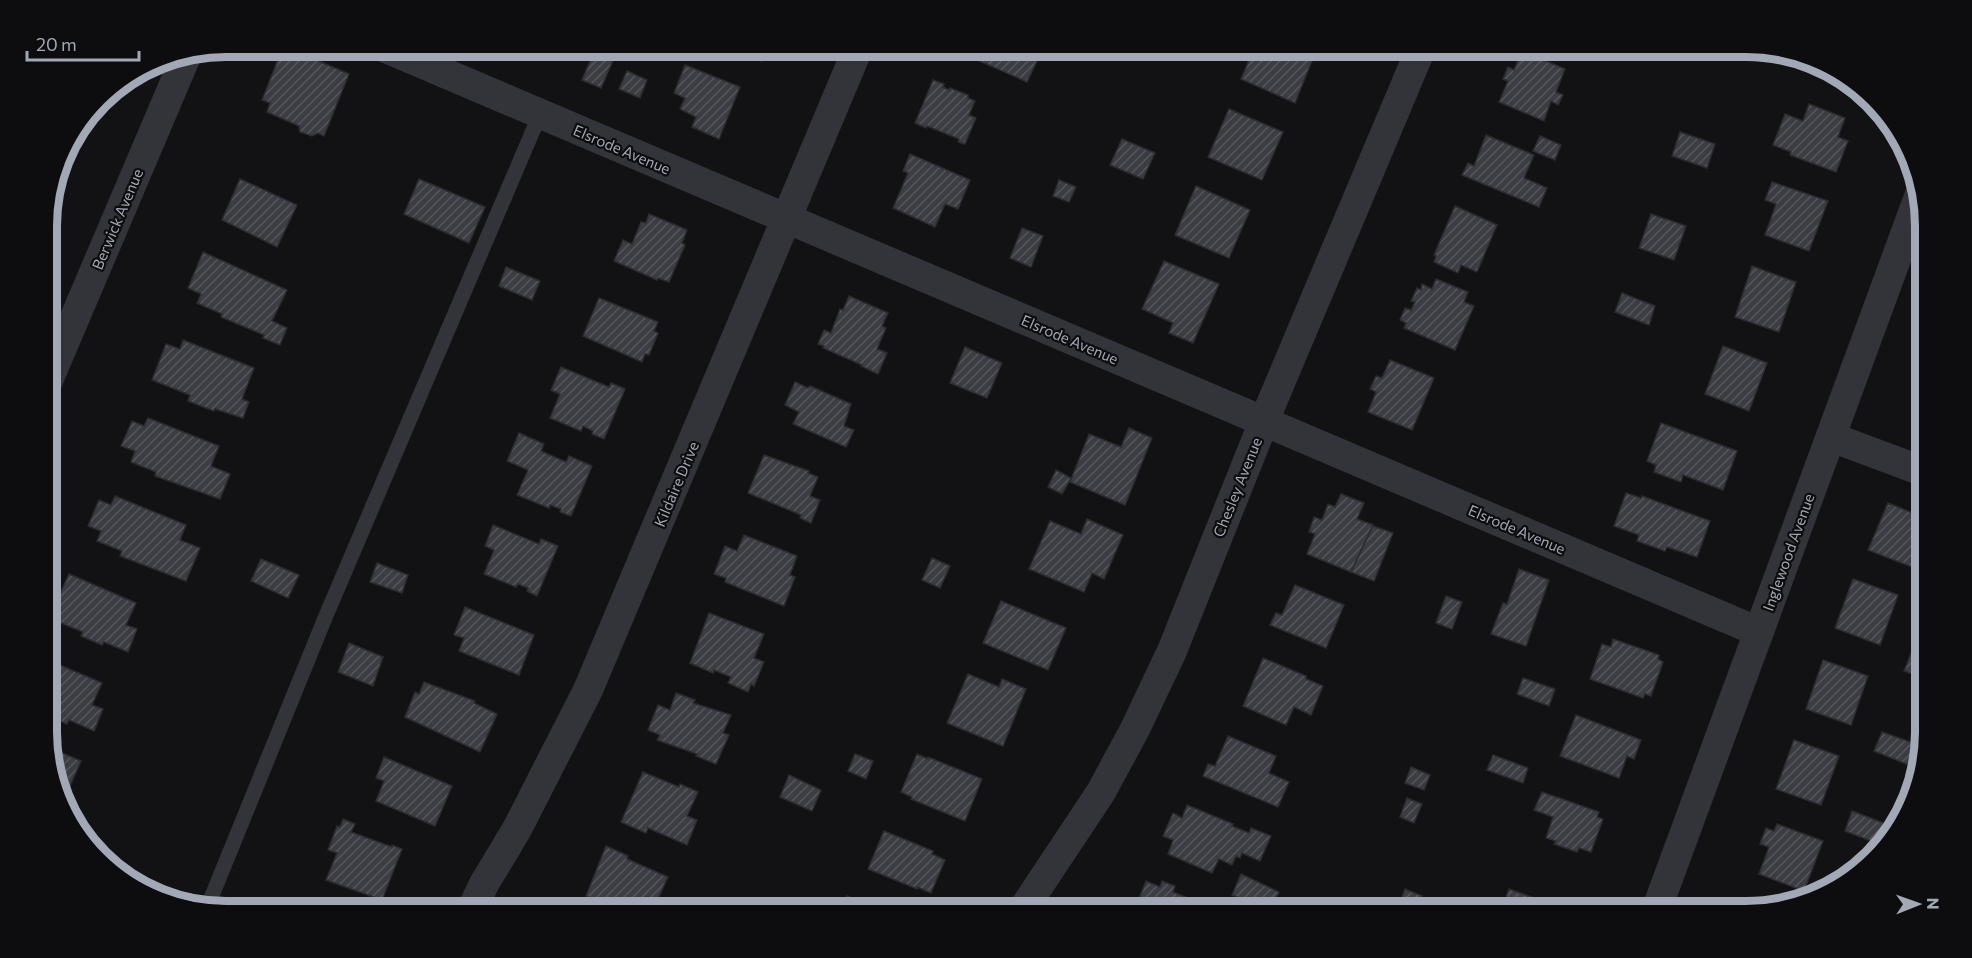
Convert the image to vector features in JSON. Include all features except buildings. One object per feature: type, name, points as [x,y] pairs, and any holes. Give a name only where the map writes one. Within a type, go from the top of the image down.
[{"type":"street","name":"Elsrode Avenue","points":[[407,57],[1759,632]]},
{"type":"street","name":"Kildaire Drive","points":[[476,901],[517,829],[588,690],[855,57]]},
{"type":"street","name":"Chesley Avenue","points":[[1029,901],[1101,792],[1135,729],[1172,651],[1264,422],[1417,57]]},
{"type":"street","name":"Berwick Avenue","points":[[57,360],[183,63]]},
{"type":"street","name":"Inglewood Avenue","points":[[1660,901],[1914,210]]},
{"type":"street","points":[[1831,437],[1915,468]]},
{"type":"lane","points":[[210,900],[325,618],[540,114]]}]
